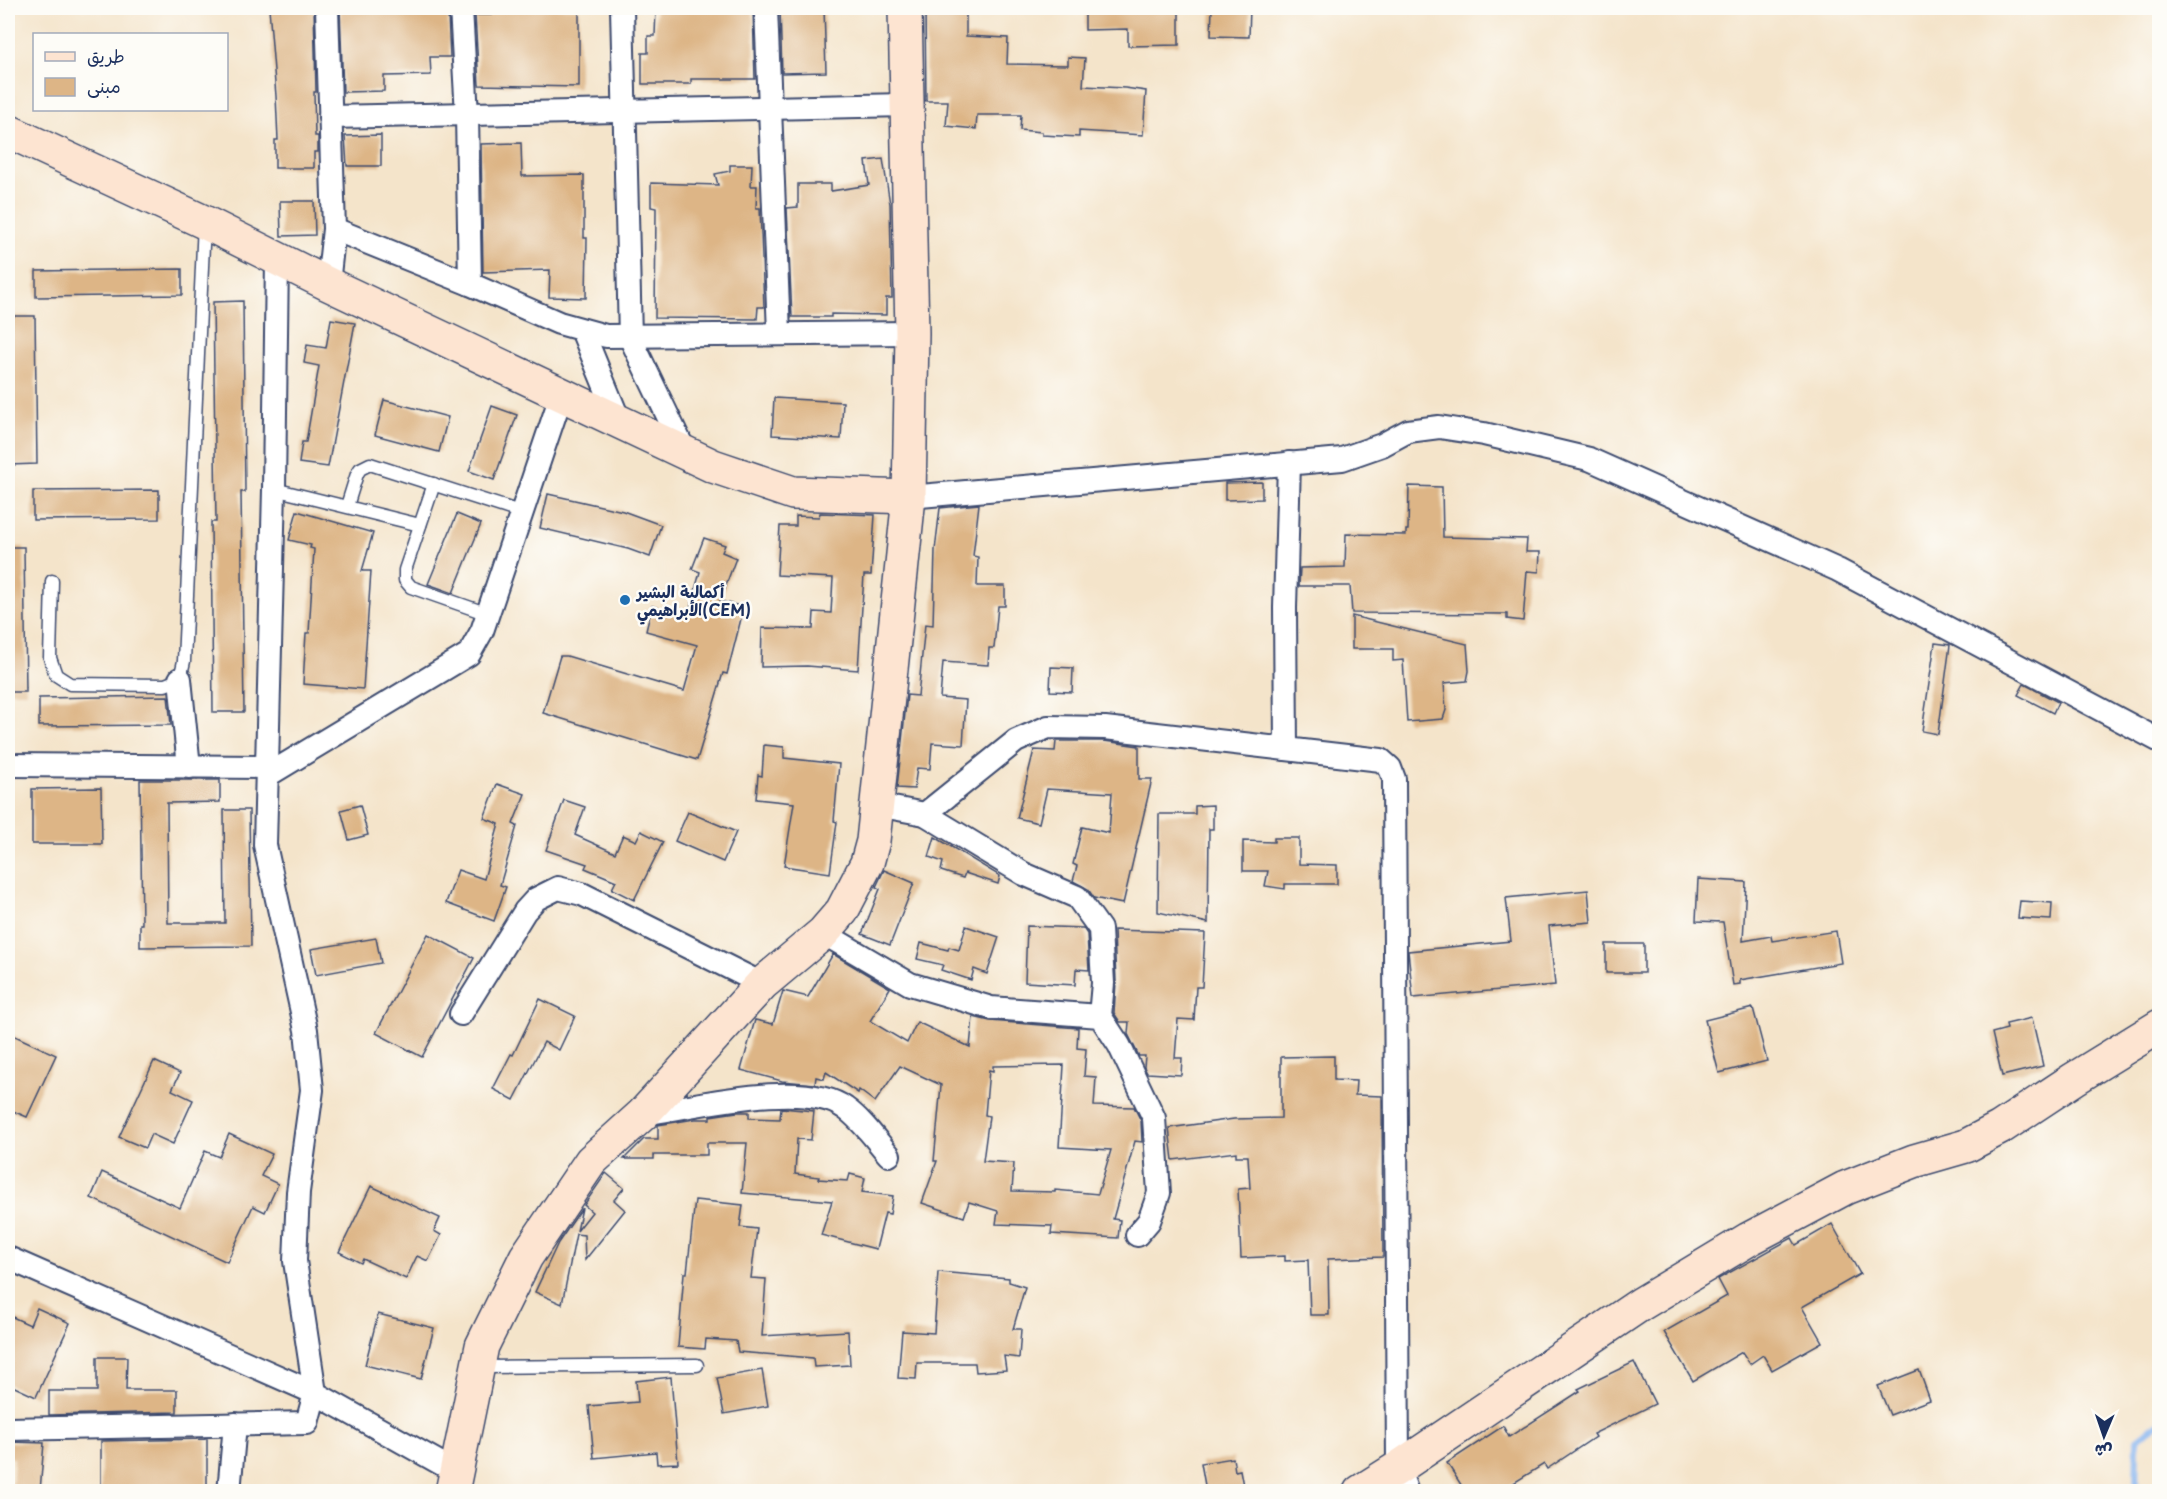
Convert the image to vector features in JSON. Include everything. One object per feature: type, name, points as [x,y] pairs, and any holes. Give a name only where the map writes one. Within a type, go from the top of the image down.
[{"type":"street","points":[[327,8],[334,230],[328,284]]},
{"type":"street","points":[[461,8],[468,115],[470,284]]},
{"type":"street","points":[[622,8],[630,337],[686,454]]},
{"type":"street","points":[[766,8],[779,333]]},
{"type":"street","points":[[8,1258],[315,1393],[454,1482],[482,1346],[526,1257],[591,1161],[643,1114],[762,984],[823,933],[842,911],[867,863],[873,841],[909,496],[912,333],[905,8]]},
{"type":"street","points":[[330,117],[906,105]]},
{"type":"street","points":[[8,131],[204,222],[328,284],[686,454],[713,466],[793,493],[909,496],[1342,459],[1382,445],[1408,431],[1439,427],[1484,434],[1589,459],[1838,570],[2160,741]]},
{"type":"street","points":[[334,230],[470,284],[559,323],[606,336],[912,333]]},
{"type":"street","points":[[8,1430],[307,1423],[315,1393],[295,1261],[298,1192],[312,1090],[306,1030],[265,845],[277,258]]},
{"type":"street","points":[[582,330],[620,423]]},
{"type":"street","points":[[8,765],[189,766],[268,771],[469,654],[482,631],[561,396]]},
{"type":"street","points":[[1286,749],[1285,608],[1289,463]]},
{"type":"street","points":[[180,679],[189,766]]},
{"type":"street","points":[[925,814],[1016,741],[1048,728],[1105,728],[1381,760],[1390,768],[1394,779],[1402,1480]]},
{"type":"street","points":[[877,805],[925,814],[1024,873],[1077,897],[1100,929],[1103,983],[1100,1016],[1119,1045],[1154,1119],[1159,1193],[1149,1221],[1137,1235]]},
{"type":"street","points":[[461,1014],[525,910],[536,899],[558,888],[582,894],[762,984]]},
{"type":"street","points":[[823,933],[910,984],[991,1008],[1100,1016]]},
{"type":"street","points":[[1360,1491],[1402,1480],[1641,1304],[1749,1239],[1845,1188],[1914,1161],[1966,1146],[2000,1128],[2073,1079],[2160,1026]]},
{"type":"street","points":[[643,1114],[776,1093],[808,1095],[828,1099],[845,1108],[889,1155]]},
{"type":"street","points":[[229,1491],[235,1424]]},
{"type":"lane","points":[[52,581],[51,658],[56,675],[70,684],[165,685],[180,679],[184,661],[204,222]]},
{"type":"lane","points":[[346,506],[357,474],[360,469],[370,464],[523,513]]},
{"type":"lane","points":[[434,484],[404,575],[408,584],[488,614]]},
{"type":"lane","points":[[274,489],[420,525]]},
{"type":"lane","points":[[478,1367],[697,1365]]},
{"type":"building","points":[[269,8],[314,8],[315,136],[318,136],[318,152],[314,152],[314,168],[275,168],[275,140],[278,140]]},
{"type":"building","points":[[340,8],[442,8],[442,15],[448,15],[450,57],[430,57],[431,75],[384,76],[384,91],[343,92]]},
{"type":"building","points":[[491,8],[579,8],[579,87],[479,85],[475,15],[491,15]]},
{"type":"building","points":[[656,8],[753,8],[755,79],[691,79],[691,84],[642,84],[642,53],[648,53],[648,36],[655,36]]},
{"type":"building","points":[[780,8],[824,8],[826,72],[782,73]]},
{"type":"building","points":[[925,8],[966,8],[966,36],[1008,38],[1007,64],[1068,65],[1068,57],[1085,58],[1083,86],[1146,91],[1143,135],[1079,131],[1079,137],[1042,135],[1042,132],[1020,130],[1021,115],[977,115],[976,129],[946,126],[948,101],[926,101]]},
{"type":"building","points":[[1085,8],[1179,8],[1179,45],[1128,46],[1128,29],[1085,30]]},
{"type":"building","points":[[1212,8],[1250,8],[1249,37],[1211,36]]},
{"type":"building","points":[[381,135],[381,166],[347,166],[345,136]]},
{"type":"building","points":[[521,143],[522,176],[584,175],[584,238],[587,238],[586,298],[549,297],[550,270],[483,272],[481,144]]},
{"type":"building","points":[[883,159],[890,204],[892,298],[886,298],[886,315],[831,314],[831,317],[792,317],[787,208],[798,207],[798,184],[831,184],[831,191],[869,185],[866,161]]},
{"type":"building","points":[[730,165],[752,165],[751,186],[757,186],[756,208],[760,208],[764,307],[758,307],[757,319],[655,318],[656,208],[651,207],[651,183],[718,185],[715,174],[730,171]]},
{"type":"building","points":[[280,201],[314,201],[315,235],[281,236]]},
{"type":"building","points":[[182,269],[182,295],[36,297],[36,271]]},
{"type":"building","points":[[243,301],[245,492],[241,492],[244,712],[213,712],[211,522],[216,522],[213,302]]},
{"type":"building","points":[[8,316],[35,316],[37,464],[8,465]]},
{"type":"building","points":[[331,319],[355,323],[328,467],[299,463],[302,442],[306,442],[319,366],[304,363],[307,345],[326,348]]},
{"type":"building","points":[[774,398],[843,402],[841,439],[772,435]]},
{"type":"building","points":[[384,400],[448,417],[439,452],[375,435]]},
{"type":"building","points":[[492,406],[517,415],[494,480],[469,471]]},
{"type":"building","points":[[1262,482],[1262,499],[1225,500],[1225,483]]},
{"type":"building","points":[[1409,486],[1442,487],[1443,537],[1527,539],[1526,552],[1540,552],[1539,572],[1527,571],[1523,621],[1507,619],[1507,614],[1352,613],[1350,586],[1299,586],[1300,568],[1345,567],[1346,534],[1406,535]]},
{"type":"building","points":[[159,490],[159,519],[33,520],[33,491]]},
{"type":"building","points":[[548,494],[623,511],[661,525],[650,557],[628,549],[540,528]]},
{"type":"building","points":[[979,504],[973,556],[978,557],[977,586],[1005,586],[1005,606],[998,606],[994,648],[989,648],[988,665],[943,662],[940,698],[966,700],[963,745],[932,743],[930,769],[917,768],[914,789],[897,788],[907,695],[918,696],[925,624],[933,625],[935,550],[940,508]]},
{"type":"building","points":[[297,511],[373,533],[362,571],[371,571],[363,689],[303,684],[306,633],[309,633],[314,549],[310,548],[311,545],[289,540]]},
{"type":"building","points":[[820,513],[875,515],[871,575],[864,575],[858,670],[807,666],[761,667],[762,628],[813,629],[814,612],[831,613],[833,578],[777,575],[780,526],[796,526],[796,516],[819,517]]},
{"type":"building","points":[[457,514],[481,524],[453,593],[428,584]]},
{"type":"building","points":[[704,538],[725,545],[722,552],[736,558],[720,601],[744,607],[727,674],[723,673],[697,760],[543,713],[560,656],[567,656],[684,691],[697,645],[646,631],[652,606],[688,616],[700,572],[692,569]]},
{"type":"building","points":[[8,547],[24,547],[26,692],[8,692]]},
{"type":"building","points":[[1352,616],[1467,644],[1469,671],[1467,681],[1444,683],[1446,710],[1443,719],[1407,722],[1403,660],[1393,661],[1393,649],[1352,649]]},
{"type":"building","points":[[1935,643],[1950,645],[1938,734],[1922,731]]},
{"type":"building","points":[[1051,667],[1073,668],[1072,692],[1050,691]]},
{"type":"building","points":[[2024,684],[2058,702],[2053,713],[2018,695]]},
{"type":"building","points":[[168,696],[171,725],[39,726],[39,698]]},
{"type":"building","points":[[1056,741],[1104,741],[1139,746],[1139,779],[1152,779],[1123,904],[1094,898],[1088,889],[1073,881],[1077,866],[1073,864],[1082,827],[1109,833],[1112,793],[1047,789],[1039,823],[1017,818],[1034,750],[1055,751]]},
{"type":"building","points":[[764,745],[784,747],[784,758],[839,764],[834,821],[837,822],[830,873],[784,866],[794,803],[756,799],[758,775],[762,776]]},
{"type":"building","points":[[140,780],[220,780],[220,802],[167,803],[168,923],[225,923],[224,810],[249,810],[251,946],[140,947],[140,924],[142,924]]},
{"type":"building","points":[[497,784],[525,794],[513,824],[517,826],[500,885],[506,887],[494,921],[446,903],[458,870],[484,879],[499,824],[484,818]]},
{"type":"building","points":[[101,788],[102,844],[32,844],[32,789]]},
{"type":"building","points":[[564,800],[585,807],[575,835],[615,853],[623,835],[636,841],[641,831],[663,842],[634,900],[612,889],[616,881],[585,868],[587,864],[546,850]]},
{"type":"building","points":[[360,805],[368,835],[349,840],[341,810]]},
{"type":"building","points":[[1213,805],[1213,829],[1209,829],[1208,923],[1158,912],[1159,814],[1195,814],[1195,806]]},
{"type":"building","points":[[688,812],[736,832],[723,862],[675,841]]},
{"type":"building","points":[[935,837],[1000,876],[998,884],[965,873],[963,878],[941,871],[943,862],[929,857]]},
{"type":"building","points":[[1274,838],[1299,838],[1299,864],[1337,865],[1337,884],[1285,884],[1285,889],[1265,886],[1268,871],[1243,871],[1243,841],[1274,842]]},
{"type":"building","points":[[884,870],[914,883],[890,945],[862,934],[880,889],[876,887]]},
{"type":"building","points":[[1698,879],[1746,882],[1743,941],[1771,936],[1772,941],[1836,931],[1841,963],[1740,980],[1740,984],[1733,985],[1723,922],[1696,921]]},
{"type":"building","points":[[1588,890],[1591,922],[1549,926],[1555,985],[1413,998],[1408,951],[1511,941],[1506,898]]},
{"type":"building","points":[[2020,901],[2052,903],[2051,920],[2018,918]]},
{"type":"building","points":[[966,926],[999,937],[987,974],[974,969],[971,980],[941,970],[943,965],[917,959],[921,943],[948,950],[949,947],[959,950]]},
{"type":"building","points":[[1027,926],[1083,928],[1087,934],[1089,970],[1076,969],[1075,985],[1025,982]]},
{"type":"building","points":[[1114,930],[1205,933],[1202,987],[1196,987],[1194,1020],[1178,1019],[1175,1058],[1182,1058],[1181,1075],[1147,1073],[1144,1067],[1145,1056],[1139,1056],[1128,1034],[1129,1022],[1120,1022],[1114,1013],[1116,982]]},
{"type":"building","points":[[428,934],[474,958],[422,1057],[376,1033]]},
{"type":"building","points":[[376,938],[381,963],[316,975],[311,949]]},
{"type":"building","points":[[1606,944],[1644,944],[1644,973],[1606,973]]},
{"type":"building","points":[[833,954],[890,988],[870,1021],[907,1043],[917,1022],[970,1047],[973,1017],[990,1021],[1078,1028],[1077,1048],[1086,1049],[1084,1076],[1096,1077],[1094,1106],[1134,1107],[1141,1121],[1142,1142],[1135,1141],[1113,1219],[1120,1220],[1118,1238],[1051,1234],[1052,1226],[996,1224],[998,1211],[969,1202],[964,1217],[922,1203],[937,1161],[934,1161],[941,1085],[900,1066],[875,1102],[859,1090],[858,1093],[826,1072],[824,1079],[816,1077],[815,1084],[782,1081],[741,1070],[755,1020],[773,1024],[783,991],[808,997]],"holes":[[[1064,1065],[1059,1147],[1111,1150],[1098,1194],[1055,1190],[1055,1192],[1012,1191],[1014,1163],[983,1161],[989,1116],[985,1115],[989,1070],[993,1071],[993,1066]]]},
{"type":"building","points":[[540,999],[575,1016],[559,1050],[544,1042],[514,1100],[493,1089],[511,1054],[513,1055]]},
{"type":"building","points":[[1753,1008],[1767,1061],[1719,1073],[1705,1020]]},
{"type":"building","points":[[2032,1018],[2043,1066],[2002,1076],[1992,1033],[2007,1029],[2006,1024]]},
{"type":"building","points":[[13,1035],[56,1055],[27,1117],[8,1109],[8,1048]]},
{"type":"building","points":[[1334,1056],[1334,1080],[1356,1081],[1355,1095],[1382,1096],[1383,1257],[1328,1259],[1329,1315],[1310,1315],[1308,1260],[1285,1261],[1285,1256],[1241,1258],[1238,1189],[1250,1188],[1248,1156],[1236,1156],[1236,1152],[1173,1160],[1169,1128],[1234,1119],[1281,1118],[1281,1057]]},
{"type":"building","points":[[154,1061],[180,1073],[172,1090],[193,1100],[173,1144],[151,1134],[145,1148],[119,1137]]},
{"type":"building","points":[[781,1108],[814,1111],[811,1140],[797,1139],[795,1174],[819,1177],[818,1179],[848,1181],[850,1174],[865,1178],[862,1192],[893,1196],[890,1214],[885,1213],[876,1249],[821,1235],[832,1201],[742,1193],[747,1143],[707,1143],[707,1155],[654,1155],[654,1159],[624,1159],[644,1139],[658,1139],[658,1125],[710,1119],[710,1116],[737,1112],[749,1112],[749,1118],[780,1119]]},
{"type":"building","points":[[229,1134],[272,1154],[261,1176],[278,1184],[265,1212],[253,1206],[227,1262],[91,1198],[102,1172],[180,1208],[205,1151],[219,1157]]},
{"type":"building","points":[[606,1173],[624,1188],[614,1200],[625,1210],[585,1260],[584,1235],[576,1234],[562,1304],[535,1292],[558,1243],[582,1208],[577,1231],[592,1212],[584,1205]]},
{"type":"building","points":[[371,1186],[440,1218],[434,1231],[441,1235],[428,1261],[417,1256],[406,1279],[363,1259],[361,1263],[339,1252]]},
{"type":"building","points":[[695,1200],[743,1205],[740,1227],[757,1229],[751,1278],[766,1279],[762,1336],[848,1331],[850,1365],[814,1367],[813,1358],[738,1352],[736,1341],[706,1339],[705,1349],[678,1347],[684,1273],[687,1273]]},
{"type":"building","points":[[1832,1224],[1860,1274],[1802,1307],[1822,1342],[1772,1370],[1763,1355],[1750,1364],[1742,1352],[1693,1381],[1664,1332],[1727,1296],[1718,1279],[1792,1238],[1796,1245]]},
{"type":"building","points":[[938,1272],[1009,1278],[1009,1282],[1025,1287],[1013,1329],[1021,1329],[1019,1358],[1004,1356],[1006,1370],[976,1372],[975,1363],[917,1363],[916,1379],[898,1378],[902,1331],[934,1333]]},
{"type":"building","points":[[37,1308],[70,1323],[36,1397],[8,1384],[8,1315],[30,1325]]},
{"type":"building","points":[[378,1314],[434,1328],[421,1379],[365,1365]]},
{"type":"building","points":[[97,1357],[127,1357],[126,1390],[177,1390],[177,1412],[49,1415],[49,1391],[97,1391]]},
{"type":"building","points":[[1634,1362],[1655,1404],[1593,1434],[1595,1437],[1547,1469],[1544,1464],[1501,1491],[1465,1491],[1447,1463],[1503,1426],[1509,1437],[1580,1391],[1578,1389]]},
{"type":"building","points":[[762,1370],[768,1406],[724,1414],[717,1378]]},
{"type":"building","points":[[1919,1370],[1930,1400],[1890,1415],[1878,1386]]},
{"type":"building","points":[[671,1377],[678,1463],[657,1464],[656,1452],[594,1458],[589,1406],[638,1402],[636,1381]]},
{"type":"building","points":[[207,1439],[207,1491],[101,1491],[101,1441]]},
{"type":"building","points":[[10,1442],[44,1443],[40,1491],[12,1491],[14,1458],[9,1458]]},
{"type":"building","points":[[1233,1458],[1235,1471],[1240,1470],[1244,1491],[1206,1491],[1201,1463]]},
{"type":"waterway","points":[[2136,1492],[2137,1439],[2160,1422]]},
{"type":"place","name":"أكمالية البشير الأبراهيمي(CEM)","points":[[625,600]]}]
